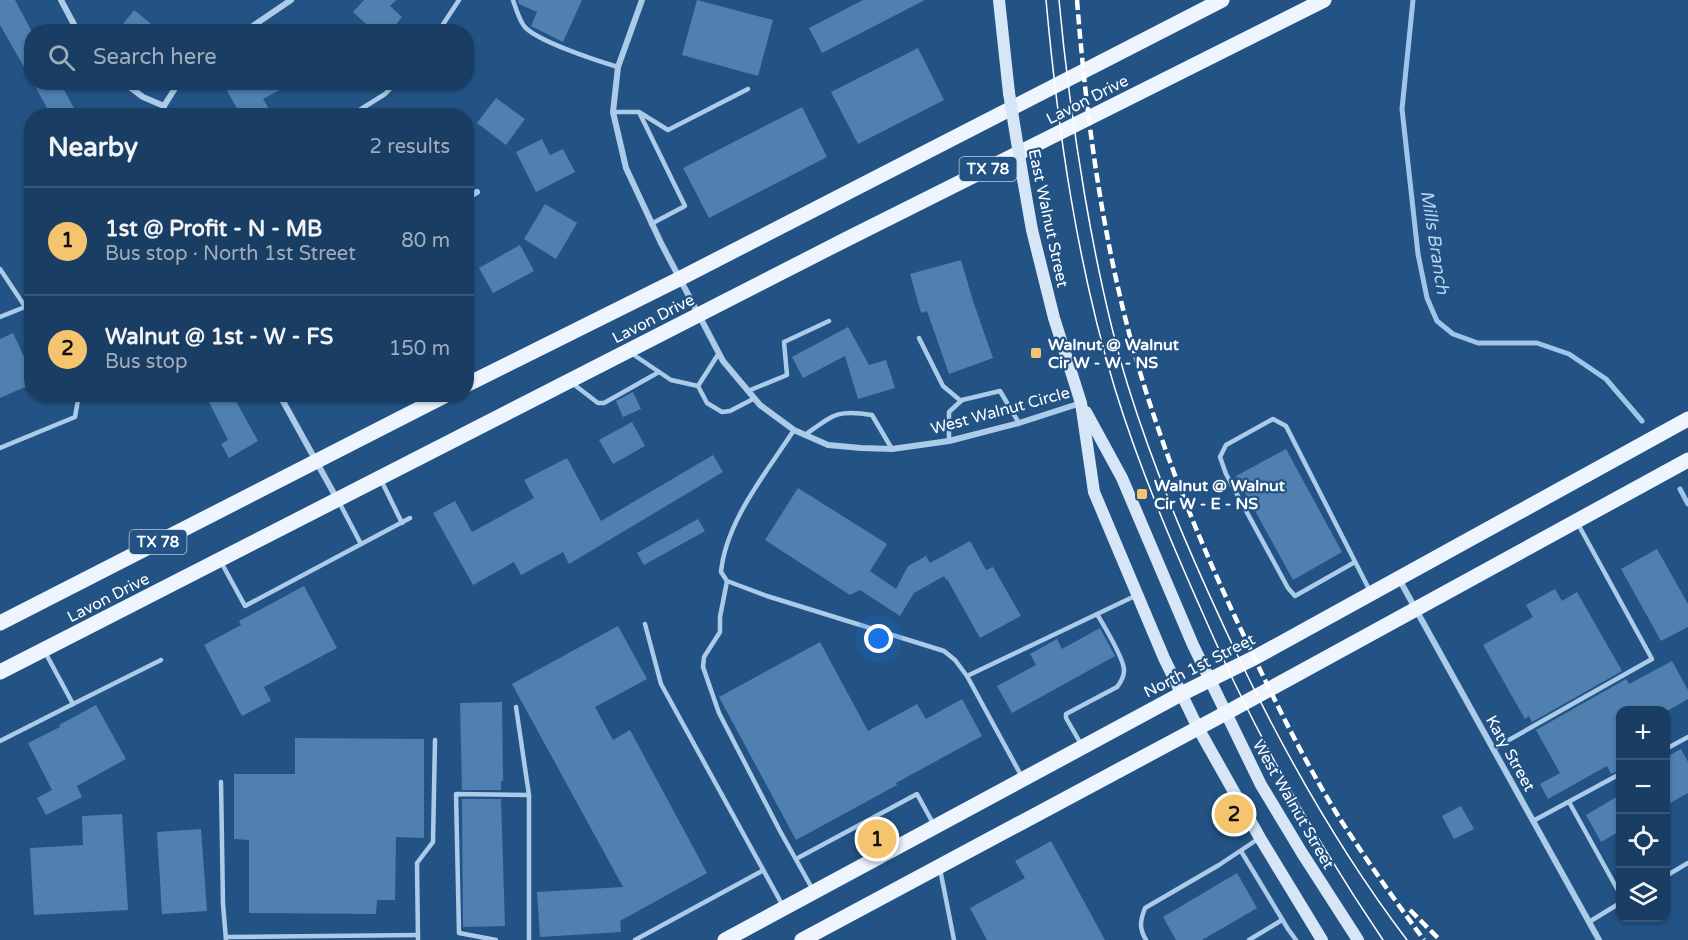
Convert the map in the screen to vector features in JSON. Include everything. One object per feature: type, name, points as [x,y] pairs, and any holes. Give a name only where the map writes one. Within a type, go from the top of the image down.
[{"type":"main road","name":"Lavon Drive","points":[[474,381],[679,279],[1222,0]]},
{"type":"main road","name":"Lavon Drive","points":[[0,672],[843,241],[1324,0]]},
{"type":"main road","name":"Lavon Drive","points":[[0,623],[432,402]]},
{"type":"main road","name":"North 1st Street","points":[[725,940],[1181,693],[1254,658],[1688,419]]},
{"type":"main road","points":[[802,940],[1226,714],[1688,460]]},
{"type":"street","points":[[61,0],[74,24]]},
{"type":"street","points":[[256,24],[291,0]]},
{"type":"street","name":"West Walnut Circle","points":[[642,0],[618,67],[613,112],[626,168],[651,224],[723,361],[760,405],[794,430],[828,445],[892,449],[949,441],[1019,423],[1081,403]]},
{"type":"street","name":"East Walnut Street","points":[[999,0],[1008,93],[1032,230],[1054,318],[1081,403],[1094,492],[1181,693]]},
{"type":"street","points":[[134,90],[143,97],[164,106],[174,90]]},
{"type":"street","points":[[283,402],[338,500]]},
{"type":"street","name":"East Walnut Street","points":[[1081,403],[1122,478],[1209,680]]},
{"type":"street","name":"Katy Street","points":[[1399,578],[1599,940]]},
{"type":"street","name":"West Walnut Street","points":[[1209,680],[1261,784],[1356,939]]},
{"type":"street","points":[[1181,693],[1198,728],[1260,838],[1322,940]]},
{"type":"lane","points":[[443,24],[459,0]]},
{"type":"lane","points":[[513,0],[525,26],[531,32],[589,58],[618,67]]},
{"type":"lane","points":[[363,108],[389,90]]},
{"type":"lane","points":[[613,112],[639,112],[668,130],[748,90]]},
{"type":"lane","points":[[639,112],[685,206],[651,224]]},
{"type":"lane","points":[[0,269],[24,305]]},
{"type":"lane","points":[[0,317],[24,307]]},
{"type":"lane","points":[[748,391],[787,375],[784,342],[829,321]]},
{"type":"lane","points":[[919,338],[942,386],[961,401]]},
{"type":"lane","points":[[629,351],[671,380],[698,386],[707,403],[722,412],[730,411],[754,398]]},
{"type":"lane","points":[[698,386],[719,353]]},
{"type":"lane","points":[[570,381],[598,403],[604,403],[659,372]]},
{"type":"lane","points":[[949,441],[949,412],[962,400],[987,393],[999,391],[1019,423]]},
{"type":"lane","points":[[0,448],[75,417],[78,402]]},
{"type":"lane","points":[[805,435],[832,415],[852,411],[872,414],[892,449]]},
{"type":"lane","points":[[1355,562],[1295,596],[1288,588],[1226,474],[1220,457],[1226,445],[1273,419],[1286,426],[1371,593]]},
{"type":"lane","points":[[794,430],[739,515],[722,556],[721,572],[727,581],[767,596],[944,651],[955,660],[967,676],[1023,779]]},
{"type":"lane","points":[[380,478],[402,523]]},
{"type":"lane","points":[[338,500],[361,544]]},
{"type":"lane","points":[[219,560],[245,606],[411,518]]},
{"type":"lane","points":[[1493,749],[1652,659],[1576,521]]},
{"type":"lane","points":[[727,581],[720,617],[720,632],[704,657],[703,667],[719,713],[814,892]]},
{"type":"lane","points":[[967,676],[1137,595]]},
{"type":"lane","points":[[1083,747],[1066,718],[1066,714],[1117,687],[1125,671],[1123,662],[1097,614]]},
{"type":"lane","points":[[645,624],[661,684],[784,908]]},
{"type":"lane","points":[[44,650],[73,704]]},
{"type":"lane","points":[[0,741],[161,660]]},
{"type":"lane","points":[[516,706],[529,795],[529,940]]},
{"type":"lane","points":[[1670,746],[1688,737]]},
{"type":"lane","points":[[221,782],[223,904],[226,938],[418,938],[417,863],[433,842],[435,740]]},
{"type":"lane","points":[[1533,821],[1616,776]]},
{"type":"lane","points":[[496,940],[459,933],[456,794],[529,795]]},
{"type":"lane","points":[[796,859],[917,794],[936,827]]},
{"type":"lane","points":[[1569,802],[1616,887]]},
{"type":"lane","points":[[1146,940],[1140,929],[1140,920],[1145,908],[1260,838]]},
{"type":"lane","points":[[1241,851],[1296,940]]},
{"type":"lane","points":[[1670,873],[1688,863]]},
{"type":"lane","points":[[940,866],[954,940]]},
{"type":"lane","points":[[635,940],[762,870]]},
{"type":"lane","points":[[1589,922],[1616,905]]},
{"type":"lane","points":[[1249,940],[1282,920]]},
{"type":"building","points":[[0,0],[15,0],[28,24],[24,24],[24,67],[0,25]]},
{"type":"building","points":[[364,0],[396,0],[390,6],[402,17],[396,24],[366,24],[353,12]]},
{"type":"building","points":[[518,0],[582,0],[563,42],[531,26],[537,12],[519,4]]},
{"type":"building","points":[[697,0],[773,20],[758,76],[682,55]]},
{"type":"building","points":[[863,0],[925,0],[822,53],[809,28]]},
{"type":"building","points":[[134,10],[151,24],[123,24]]},
{"type":"building","points":[[918,48],[944,100],[858,144],[831,92]]},
{"type":"building","points":[[37,90],[64,90],[74,108],[53,108],[47,108]]},
{"type":"building","points":[[227,90],[279,90],[263,99],[268,108],[237,108]]},
{"type":"building","points":[[496,98],[525,119],[506,145],[477,123]]},
{"type":"building","points":[[802,107],[827,157],[709,218],[683,168]]},
{"type":"building","points":[[542,139],[550,155],[563,149],[575,172],[536,192],[516,152]]},
{"type":"building","points":[[545,204],[577,223],[556,259],[524,239]]},
{"type":"building","points":[[520,245],[534,271],[493,293],[479,268]]},
{"type":"building","points":[[961,260],[993,358],[949,374],[927,311],[921,313],[910,274]]},
{"type":"building","points":[[848,327],[869,365],[886,360],[895,388],[858,399],[845,356],[803,378],[792,357]]},
{"type":"building","points":[[13,333],[24,357],[24,388],[0,398],[0,339]]},
{"type":"building","points":[[633,392],[641,409],[623,417],[616,401]]},
{"type":"building","points":[[209,402],[236,402],[258,441],[229,458],[221,444],[228,440]]},
{"type":"building","points":[[632,422],[645,446],[613,464],[599,440]]},
{"type":"building","points":[[1286,449],[1342,552],[1293,580],[1236,476]]},
{"type":"building","points":[[713,455],[723,472],[569,564],[563,552],[521,575],[514,562],[473,585],[433,513],[455,501],[472,532],[534,498],[524,480],[567,458],[601,521]]},
{"type":"building","points":[[798,488],[887,544],[870,571],[896,589],[908,566],[926,556],[930,563],[970,541],[986,570],[993,567],[1021,616],[980,638],[944,576],[914,593],[900,616],[860,590],[850,595],[765,540]]},
{"type":"building","points":[[698,519],[705,531],[644,565],[637,553]]},
{"type":"building","points":[[1657,549],[1688,604],[1688,627],[1661,641],[1621,569]]},
{"type":"building","points":[[304,586],[337,648],[264,687],[271,701],[242,716],[204,645],[241,625],[239,621]]},
{"type":"building","points":[[1555,589],[1562,601],[1577,592],[1622,671],[1532,722],[1529,716],[1525,719],[1483,645],[1533,617],[1526,605]]},
{"type":"building","points":[[618,626],[647,679],[595,707],[613,740],[630,730],[707,873],[620,921],[621,932],[540,937],[537,892],[623,887],[512,684]]},
{"type":"building","points":[[1100,628],[1115,656],[1012,713],[997,686],[1036,665],[1030,654],[1057,639],[1062,649]]},
{"type":"building","points":[[820,642],[868,731],[917,704],[926,719],[962,699],[982,736],[796,840],[719,697]]},
{"type":"building","points":[[1672,661],[1688,690],[1688,699],[1670,709],[1670,706],[1616,706],[1616,772],[1611,774],[1607,766],[1548,799],[1540,784],[1560,773],[1536,730],[1626,679],[1629,684]]},
{"type":"building","points":[[502,702],[503,781],[501,781],[501,790],[462,790],[460,703]]},
{"type":"building","points":[[96,705],[126,759],[77,786],[82,797],[46,815],[37,798],[52,790],[28,743]]},
{"type":"building","points":[[295,738],[424,739],[424,838],[396,837],[395,900],[377,900],[376,914],[249,913],[249,840],[234,839],[234,774],[295,774]]},
{"type":"building","points":[[1681,749],[1688,762],[1688,793],[1670,803],[1670,760],[1670,755]]},
{"type":"building","points":[[1616,797],[1616,833],[1601,842],[1586,815]]},
{"type":"building","points":[[462,799],[501,799],[505,926],[463,927]]},
{"type":"building","points":[[1461,806],[1474,829],[1454,839],[1442,816]]},
{"type":"building","points":[[122,814],[128,910],[34,915],[30,848],[83,845],[82,816]]},
{"type":"building","points":[[201,829],[207,911],[162,914],[157,832]]},
{"type":"building","points":[[1051,841],[1105,940],[987,940],[970,908],[1025,878],[1015,861]]},
{"type":"building","points":[[1237,873],[1257,908],[1202,940],[1176,940],[1163,917]]},
{"type":"waterway","name":"Mills Branch","points":[[1413,0],[1402,109],[1418,254],[1427,298],[1437,321],[1453,334],[1478,343],[1537,343],[1569,354],[1606,379],[1642,421]]},
{"type":"waterway","name":"Mills Branch","points":[[1680,489],[1688,504]]},
{"type":"tram line","points":[[1046,0],[1056,98],[1080,246],[1102,342],[1134,447],[1192,588],[1254,722],[1306,817],[1383,940]]},
{"type":"tram line","points":[[1059,0],[1074,124],[1098,269],[1121,363],[1151,453],[1204,582],[1271,723],[1312,798],[1358,870],[1407,940]]},
{"type":"railway","points":[[1077,0],[1092,144],[1108,240],[1143,382],[1174,472],[1223,590],[1260,669],[1323,791],[1379,878],[1424,940]]},
{"type":"railway","points":[[1410,910],[1440,940]]},
{"type":"place","name":"Walnut @ Walnut Cir W - W - NS","points":[[1036,353]]},
{"type":"place","name":"Walnut @ Walnut Cir W - E - NS","points":[[1142,494]]},
{"type":"place","name":"Walnut @ 1st - W - FS","points":[[1234,814]]},
{"type":"place","name":"1st @ Profit - N - MB","points":[[877,839]]}]
